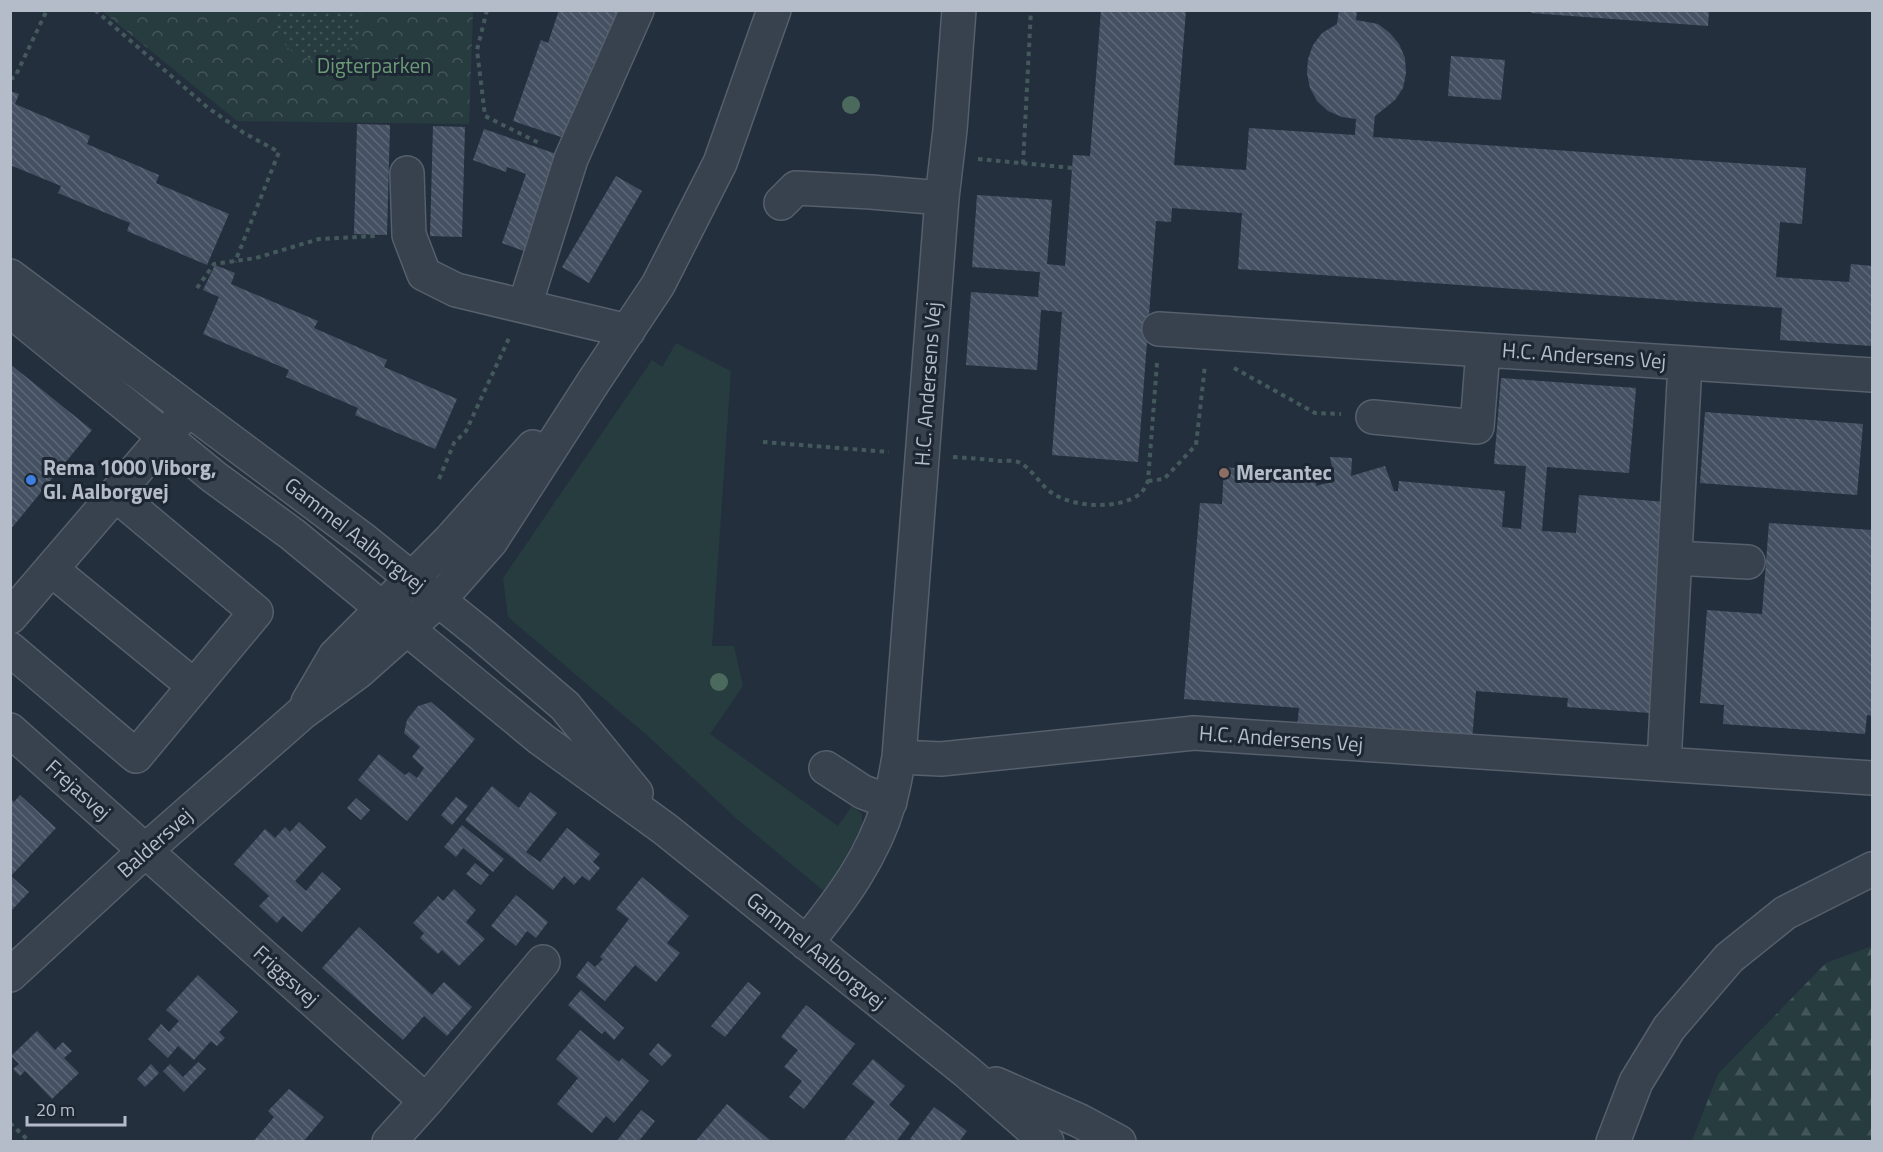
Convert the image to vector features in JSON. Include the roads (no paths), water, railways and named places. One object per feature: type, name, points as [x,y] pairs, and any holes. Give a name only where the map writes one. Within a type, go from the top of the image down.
[{"type":"street","points":[[525,305],[572,159],[637,10]]},
{"type":"street","points":[[439,600],[491,541],[658,285],[720,164],[774,10]]},
{"type":"street","name":"H.C. Andersens Vej","points":[[806,943],[838,903],[878,834],[890,802],[899,757],[942,198],[959,10]]},
{"type":"street","points":[[407,173],[409,235],[424,274],[456,290],[628,330]]},
{"type":"street","points":[[781,203],[796,188],[942,198]]},
{"type":"street","name":"Gammel Aalborgvej","points":[[10,276],[365,541],[565,706],[665,830]]},
{"type":"street","name":"Gammel Aalborgvej","points":[[10,310],[214,477],[292,534],[541,739],[665,830],[967,1072],[1047,1142]]},
{"type":"street","name":"H.C. Andersens Vej","points":[[1159,329],[1872,375]]},
{"type":"street","points":[[1373,417],[1478,426],[1483,350]]},
{"type":"street","name":"H.C. Andersens Vej","points":[[1664,764],[1685,363]]},
{"type":"street","points":[[412,578],[450,540],[487,496],[594,381]]},
{"type":"street","points":[[10,617],[188,408]]},
{"type":"street","points":[[10,649],[136,756],[256,612],[115,494]]},
{"type":"street","points":[[1675,558],[1748,562]]},
{"type":"street","points":[[51,569],[194,686]]},
{"type":"street","name":"Baldersvej","points":[[302,713],[335,656],[412,578]]},
{"type":"street","name":"Baldersvej","points":[[10,975],[146,850],[302,713],[358,672],[439,600]]},
{"type":"street","name":"Frejasvej","points":[[10,730],[146,850]]},
{"type":"street","name":"H.C. Andersens Vej","points":[[899,757],[941,759],[1194,733],[1872,778]]},
{"type":"street","points":[[826,768],[862,792],[890,802]]},
{"type":"street","name":"Friggsvej","points":[[146,850],[426,1101]]},
{"type":"street","points":[[1613,1142],[1636,1082],[1669,1028],[1729,958],[1785,913],[1872,869]]},
{"type":"street","points":[[389,1142],[543,962]]},
{"type":"street","name":"Gammel Aalborgvej","points":[[967,1072],[1080,1121],[1119,1142]]},
{"type":"place","name":"Mercantec","points":[[1224,473]]},
{"type":"place","name":"Rema 1000 Viborg, Gl. Aalborgvej","points":[[31,480]]},
{"type":"park label","name":"Digterparken","points":[[374,66]]}]
